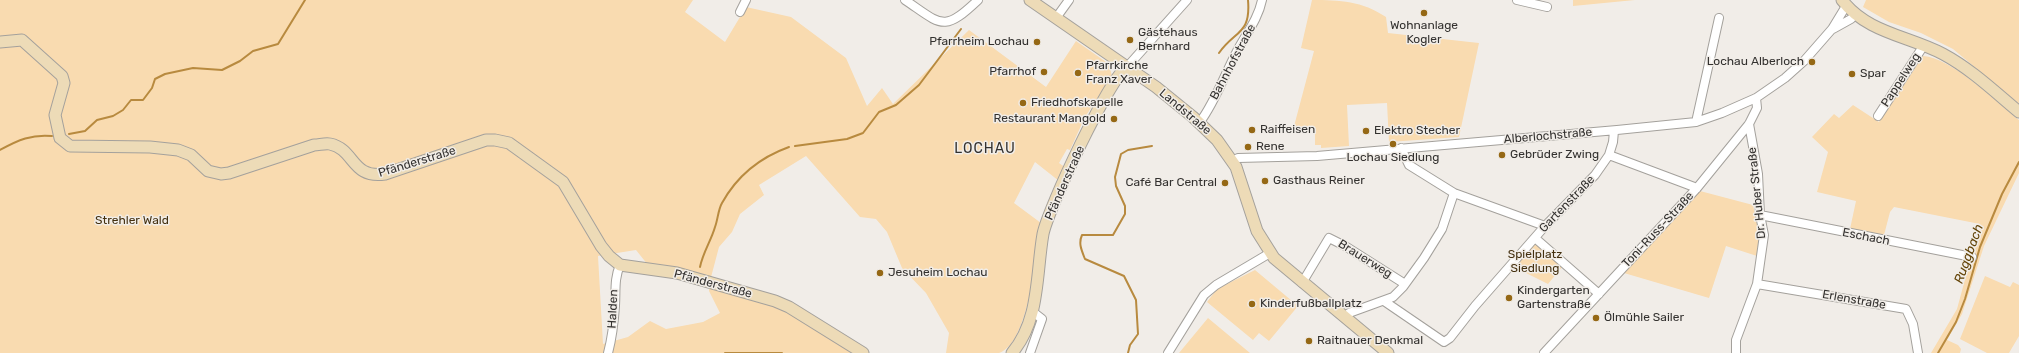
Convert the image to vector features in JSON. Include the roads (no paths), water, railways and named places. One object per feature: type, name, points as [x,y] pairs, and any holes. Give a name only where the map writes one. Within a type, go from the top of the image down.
[{"type":"street","points":[[740,12],[746,0]]},
{"type":"street","points":[[905,0],[932,19],[944,22],[958,18],[978,0]]},
{"type":"street","name":"Landstraße","points":[[1030,0],[1128,67],[1200,122],[1222,145],[1233,161],[1242,183],[1257,231],[1270,253],[1302,283],[1388,353]]},
{"type":"street","points":[[1056,18],[1069,0]]},
{"type":"street","points":[[1128,67],[1187,0]]},
{"type":"street","name":"Bahnhofstraße","points":[[1200,122],[1236,52],[1256,19],[1262,0]]},
{"type":"street","points":[[1517,0],[1547,7]]},
{"type":"street","points":[[1844,3],[1855,14],[1878,29],[1924,45],[1956,61],[2019,112]]},
{"type":"street","name":"Alberlochstraße","points":[[1233,161],[1240,158],[1317,156],[1614,131],[1696,122],[1722,114],[1756,98],[1785,78],[1804,61],[1832,29],[1844,3]]},
{"type":"street","name":"Alberlochstraße","points":[[1832,29],[1851,19],[1855,14]]},
{"type":"street","points":[[1696,122],[1719,18]]},
{"type":"street","name":"Pfänderstraße","points":[[0,42],[22,40],[62,76],[64,83],[55,115],[60,138],[70,146],[150,147],[178,150],[190,155],[208,171],[220,174],[229,173],[314,145],[328,143],[342,150],[363,171],[375,176],[486,140],[509,143],[563,182],[601,246],[609,256],[620,265],[677,273],[775,301],[863,353]]},
{"type":"street","name":"Pappelweg","points":[[1878,116],[1924,45]]},
{"type":"street","name":"Pfänderstraße","points":[[1012,353],[1026,331],[1033,312],[1044,234],[1050,210],[1104,99],[1119,74],[1128,67]]},
{"type":"street","name":"Toni-Russ-Straße","points":[[1544,353],[1698,188],[1749,124],[1757,108],[1756,98]]},
{"type":"street","name":"Dr. Huber Straße","points":[[1736,353],[1736,340],[1757,284],[1764,235],[1760,215],[1758,174],[1749,124]]},
{"type":"street","name":"Gartenstraße","points":[[1384,301],[1444,342],[1450,338],[1475,306],[1545,226],[1595,175],[1609,155],[1613,142],[1614,131]]},
{"type":"street","points":[[1401,148],[1409,165],[1454,193],[1545,226]]},
{"type":"street","points":[[1609,155],[1698,188]]},
{"type":"street","points":[[1345,318],[1349,313],[1393,297],[1405,284],[1424,258],[1442,229],[1454,193]]},
{"type":"street","name":"Eschach","points":[[1760,215],[1972,257]]},
{"type":"street","name":"Brauerweg","points":[[1302,283],[1329,238],[1345,246],[1405,284]]},
{"type":"street","points":[[1535,238],[1599,294]]},
{"type":"street","points":[[1168,353],[1204,295],[1216,285],[1270,253]]},
{"type":"street","name":"Halden","points":[[608,353],[611,342],[615,304],[615,280],[620,265]]},
{"type":"street","name":"Erlenstraße","points":[[1757,284],[1906,309],[1913,324],[1918,353]]},
{"type":"street","points":[[1030,353],[1042,319],[1033,312]]},
{"type":"waterway","points":[[69,134],[85,131],[97,120],[113,116],[123,110],[131,100],[143,100],[152,88],[155,79],[165,74],[193,68],[222,70],[240,61],[253,51],[278,44],[305,0]]},
{"type":"waterway","points":[[1219,53],[1244,26],[1247,20],[1248,0]]},
{"type":"waterway","points":[[795,146],[847,139],[863,133],[879,112],[896,105],[919,85],[961,29]]},
{"type":"waterway","points":[[0,150],[25,138],[52,136]]},
{"type":"waterway","points":[[1128,353],[1130,345],[1138,334],[1136,300],[1124,276],[1085,259],[1080,241],[1082,235],[1113,235],[1125,214],[1125,206],[1116,186],[1115,177],[1121,154],[1128,150],[1152,146]]},
{"type":"waterway","points":[[700,267],[721,206],[728,193],[742,176],[759,162],[789,147]]},
{"type":"waterway","name":"Ruggbach","points":[[1938,353],[1956,322],[1965,299],[1980,247],[2002,194],[2019,162]]},
{"type":"waterway","points":[[725,353],[782,353]]},
{"type":"place","name":"Wohnanlage Kogler","points":[[1424,13]]},
{"type":"place","name":"Gästehaus Bernhard","points":[[1130,40]]},
{"type":"place","name":"Pfarrheim Lochau","points":[[1037,42]]},
{"type":"place","name":"Lochau Alberloch","points":[[1812,62]]},
{"type":"place","name":"Pfarrhof","points":[[1044,72]]},
{"type":"place","name":"Pfarrkirche Franz Xaver","points":[[1078,73]]},
{"type":"place","name":"Spar","points":[[1852,74]]},
{"type":"place","name":"Friedhofskapelle","points":[[1023,103]]},
{"type":"place","name":"Restaurant Mangold","points":[[1114,119]]},
{"type":"place","name":"Raiffeisen","points":[[1252,130]]},
{"type":"place","name":"Elektro Stecher","points":[[1366,131]]},
{"type":"place","name":"Lochau Siedlung","points":[[1393,144]]},
{"type":"place","name":"Rene","points":[[1248,147]]},
{"type":"place","name":"Gebrüder Zwing","points":[[1502,155]]},
{"type":"place","name":"Gasthaus Reiner","points":[[1265,181]]},
{"type":"place","name":"Café Bar Central","points":[[1225,183]]},
{"type":"place","name":"Jesuheim Lochau","points":[[880,273]]},
{"type":"place","name":"Kindergarten Gartenstraße","points":[[1509,298]]},
{"type":"place","name":"Kinderfußballplatz","points":[[1252,304]]},
{"type":"place","name":"Ölmühle Sailer","points":[[1596,318]]},
{"type":"place","name":"Raitnauer Denkmal","points":[[1309,341]]},
{"type":"district","name":"LOCHAU","points":[[985,149]]},
{"type":"park label","name":"Strehler Wald","points":[[132,221]]},
{"type":"park label","name":"Spielplatz Siedlung","points":[[1535,262]]}]
